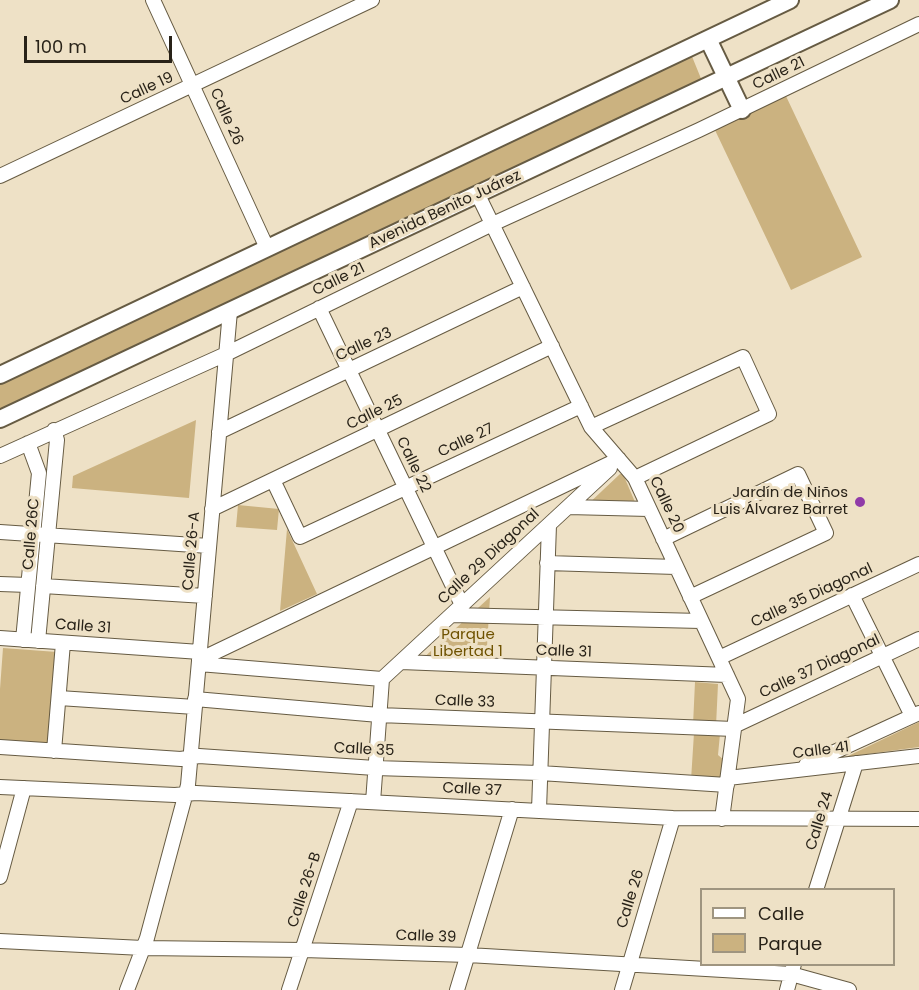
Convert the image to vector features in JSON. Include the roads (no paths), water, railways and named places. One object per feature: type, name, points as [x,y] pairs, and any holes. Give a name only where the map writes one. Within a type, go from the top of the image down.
[{"type":"main road","points":[[0,375],[790,0]]},
{"type":"main road","name":"Avenida Benito Juárez","points":[[0,418],[890,0]]},
{"type":"main road","points":[[708,39],[742,110]]},
{"type":"street","name":"Calle 26","points":[[153,0],[267,248]]},
{"type":"street","name":"Calle 19","points":[[0,176],[372,0]]},
{"type":"street","name":"Calle 21","points":[[0,456],[226,354],[492,224],[742,110],[919,24]]},
{"type":"street","name":"Calle 20","points":[[478,195],[591,427],[635,478],[738,699],[722,819]]},
{"type":"street","name":"Calle 23","points":[[219,432],[523,287]]},
{"type":"street","name":"Calle 22","points":[[319,308],[434,547],[457,610]]},
{"type":"street","name":"Calle 26-A","points":[[185,794],[195,757],[195,703],[230,311]]},
{"type":"street","name":"Calle 25","points":[[212,508],[552,346]]},
{"type":"street","points":[[591,427],[743,357],[769,414],[635,478]]},
{"type":"street","name":"Calle 27","points":[[273,480],[300,537],[581,406]]},
{"type":"street","name":"Calle 26C","points":[[38,641],[57,440],[54,430]]},
{"type":"street","name":"Calle 26C","points":[[23,640],[39,473],[28,442]]},
{"type":"street","points":[[199,658],[619,459]]},
{"type":"street","name":"Calle 29 Diagonal","points":[[382,679],[619,459]]},
{"type":"street","points":[[663,539],[798,474],[826,533],[690,597]]},
{"type":"street","points":[[568,507],[650,509]]},
{"type":"street","points":[[539,810],[549,525]]},
{"type":"street","points":[[0,532],[209,546]]},
{"type":"street","points":[[548,563],[676,567]]},
{"type":"street","name":"Calle 35 Diagonal","points":[[719,658],[919,564]]},
{"type":"street","points":[[0,584],[28,585]]},
{"type":"street","points":[[43,586],[205,596]]},
{"type":"street","points":[[795,770],[916,715],[882,656],[852,595]]},
{"type":"street","points":[[457,610],[546,617],[701,621]]},
{"type":"street","name":"Calle 31","points":[[0,639],[63,643],[382,679]]},
{"type":"street","name":"Calle 37 Diagonal","points":[[734,727],[919,639]]},
{"type":"street","points":[[54,751],[63,643]]},
{"type":"street","name":"Calle 31","points":[[400,662],[727,675]]},
{"type":"street","points":[[373,802],[382,679]]},
{"type":"street","name":"Calle 33","points":[[59,698],[195,703],[380,715],[734,727]]},
{"type":"street","name":"Calle 35","points":[[0,747],[181,759],[195,757],[375,768],[727,781]]},
{"type":"street","name":"Calle 41","points":[[727,781],[795,770],[919,756]]},
{"type":"street","name":"Calle 24","points":[[817,888],[856,763]]},
{"type":"street","name":"Calle 37","points":[[0,787],[196,793],[673,818],[919,819]]},
{"type":"street","points":[[0,877],[24,788]]},
{"type":"street","points":[[127,990],[144,948],[185,794]]},
{"type":"street","name":"Calle 26-B","points":[[289,990],[351,801]]},
{"type":"street","points":[[457,990],[512,809]]},
{"type":"street","name":"Calle 26","points":[[622,990],[673,818]]},
{"type":"street","name":"Calle 39","points":[[0,942],[144,948],[468,955],[628,965],[793,969],[849,990]]},
{"type":"street","points":[[787,990],[793,969]]},
{"type":"place","name":"Jardín de Niños Luis Álvarez Barret","points":[[860,502]]},
{"type":"park label","name":"Parque Libertad 1","points":[[468,644]]}]
